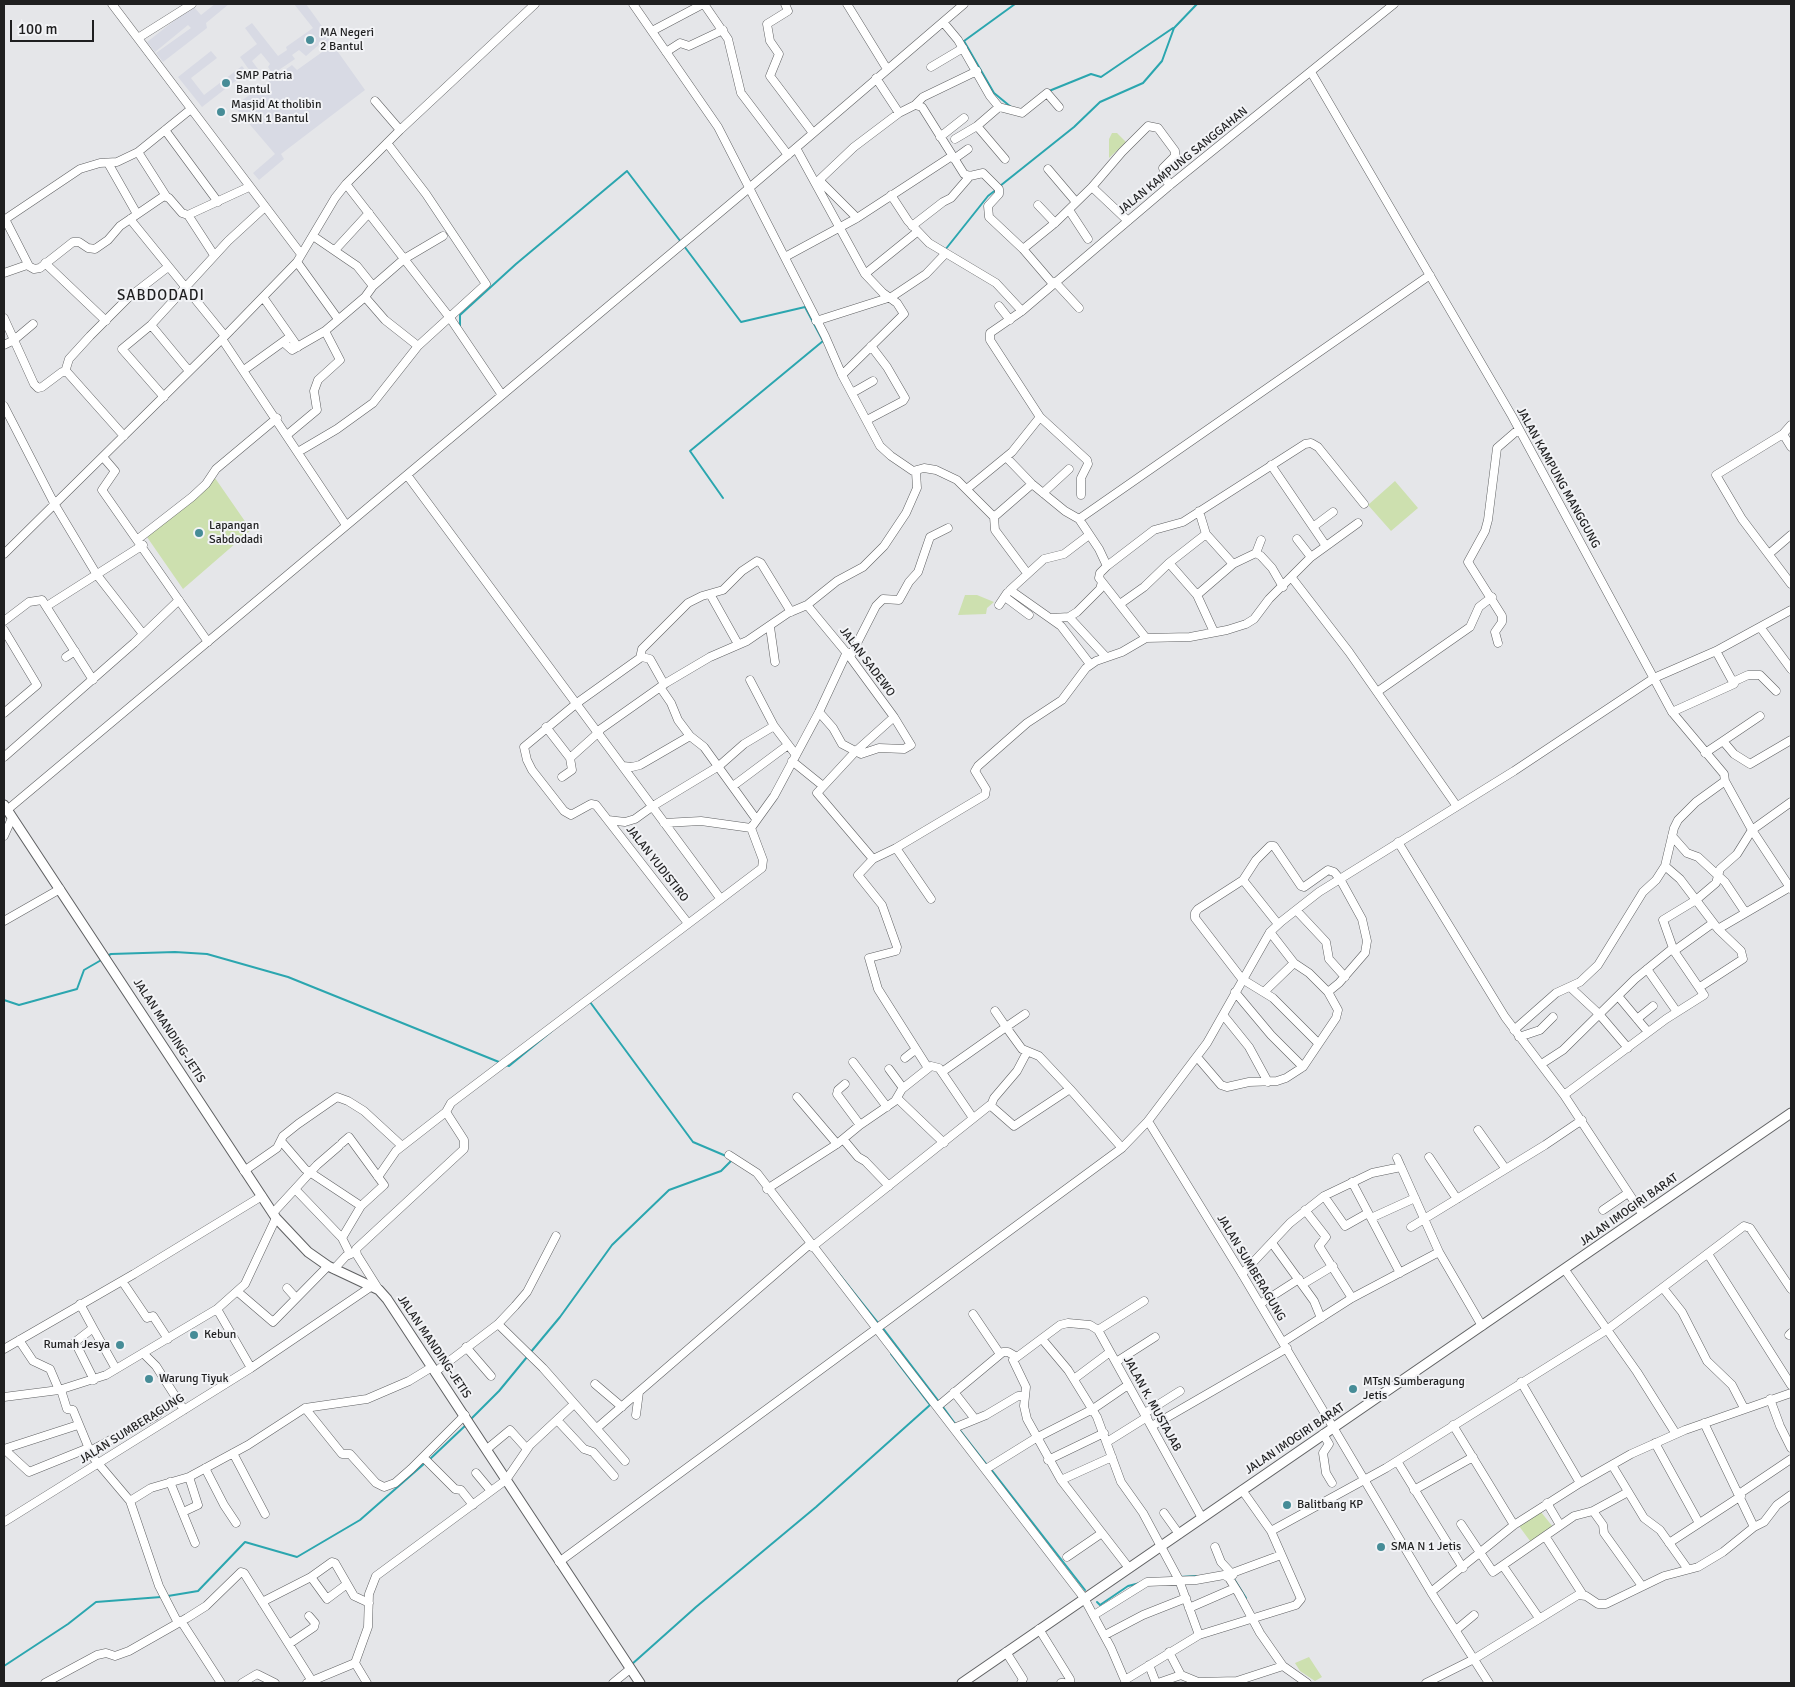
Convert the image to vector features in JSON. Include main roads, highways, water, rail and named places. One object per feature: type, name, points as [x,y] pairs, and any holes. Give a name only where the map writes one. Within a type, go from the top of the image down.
[{"type":"main road","name":"JALAN MANDING-JETIS","points":[[8,811],[275,1216],[308,1252],[331,1268],[375,1288],[466,1416],[559,1562],[640,1683]]},
{"type":"main road","name":"JALAN IMOGIRI BARAT","points":[[962,1683],[1791,1113]]},
{"type":"waterway","points":[[1011,107],[994,93],[964,41],[1015,4]]},
{"type":"waterway","points":[[1000,186],[1074,127],[1100,102],[1143,83],[1162,61],[1174,28],[1197,4]]},
{"type":"waterway","points":[[1225,4],[1230,4]]},
{"type":"waterway","points":[[1049,91],[1091,74],[1101,77],[1173,28]]},
{"type":"waterway","points":[[460,326],[460,315],[516,264],[627,171],[681,242]]},
{"type":"waterway","points":[[945,250],[988,196],[997,189]]},
{"type":"waterway","points":[[684,246],[741,322],[805,307],[823,341],[690,451],[723,498]]},
{"type":"waterway","points":[[107,956],[111,954],[175,952],[207,954],[288,977],[499,1062]]},
{"type":"waterway","points":[[4,1000],[19,1005],[77,989],[84,970],[103,959]]},
{"type":"waterway","points":[[590,1002],[693,1142],[726,1156]]},
{"type":"waterway","points":[[506,1065],[509,1066],[553,1030]]},
{"type":"waterway","points":[[530,1353],[560,1317],[612,1245],[669,1190],[721,1171],[732,1160]]},
{"type":"waterway","points":[[832,1265],[879,1324]]},
{"type":"waterway","points":[[882,1327],[940,1403]]},
{"type":"waterway","points":[[631,1665],[696,1607],[816,1507],[930,1405],[891,1354]]},
{"type":"waterway","points":[[470,1420],[499,1391],[527,1357]]},
{"type":"waterway","points":[[943,1407],[956,1425]]},
{"type":"waterway","points":[[429,1460],[467,1424]]},
{"type":"waterway","points":[[959,1429],[987,1465]]},
{"type":"waterway","points":[[168,1596],[198,1591],[245,1542],[297,1557],[360,1520],[425,1463]]},
{"type":"waterway","points":[[990,1468],[1085,1590]]},
{"type":"waterway","points":[[1179,1577],[1197,1576]]},
{"type":"waterway","points":[[1234,1579],[1246,1598]]},
{"type":"waterway","points":[[1097,1602],[1100,1605],[1128,1586],[1140,1583]]},
{"type":"waterway","points":[[4,1666],[68,1624],[96,1602],[161,1597]]},
{"type":"place","name":"MA Negeri 2 Bantul","points":[[310,40]]},
{"type":"place","name":"SMP Patria Bantul","points":[[226,83]]},
{"type":"place","name":"Masjid At tholibin SMKN 1 Bantul","points":[[221,112]]},
{"type":"place","name":"Lapangan Sabdodadi","points":[[199,533]]},
{"type":"place","name":"Kebun","points":[[194,1335]]},
{"type":"place","name":"Rumah Jesya","points":[[120,1345]]},
{"type":"place","name":"Warung Tiyuk","points":[[149,1379]]},
{"type":"place","name":"MTsN Sumberagung Jetis","points":[[1353,1389]]},
{"type":"place","name":"Balitbang KP","points":[[1287,1505]]},
{"type":"place","name":"SMA N 1 Jetis","points":[[1381,1547]]},
{"type":"district","name":"SABDODADI","points":[[161,296]]}]
